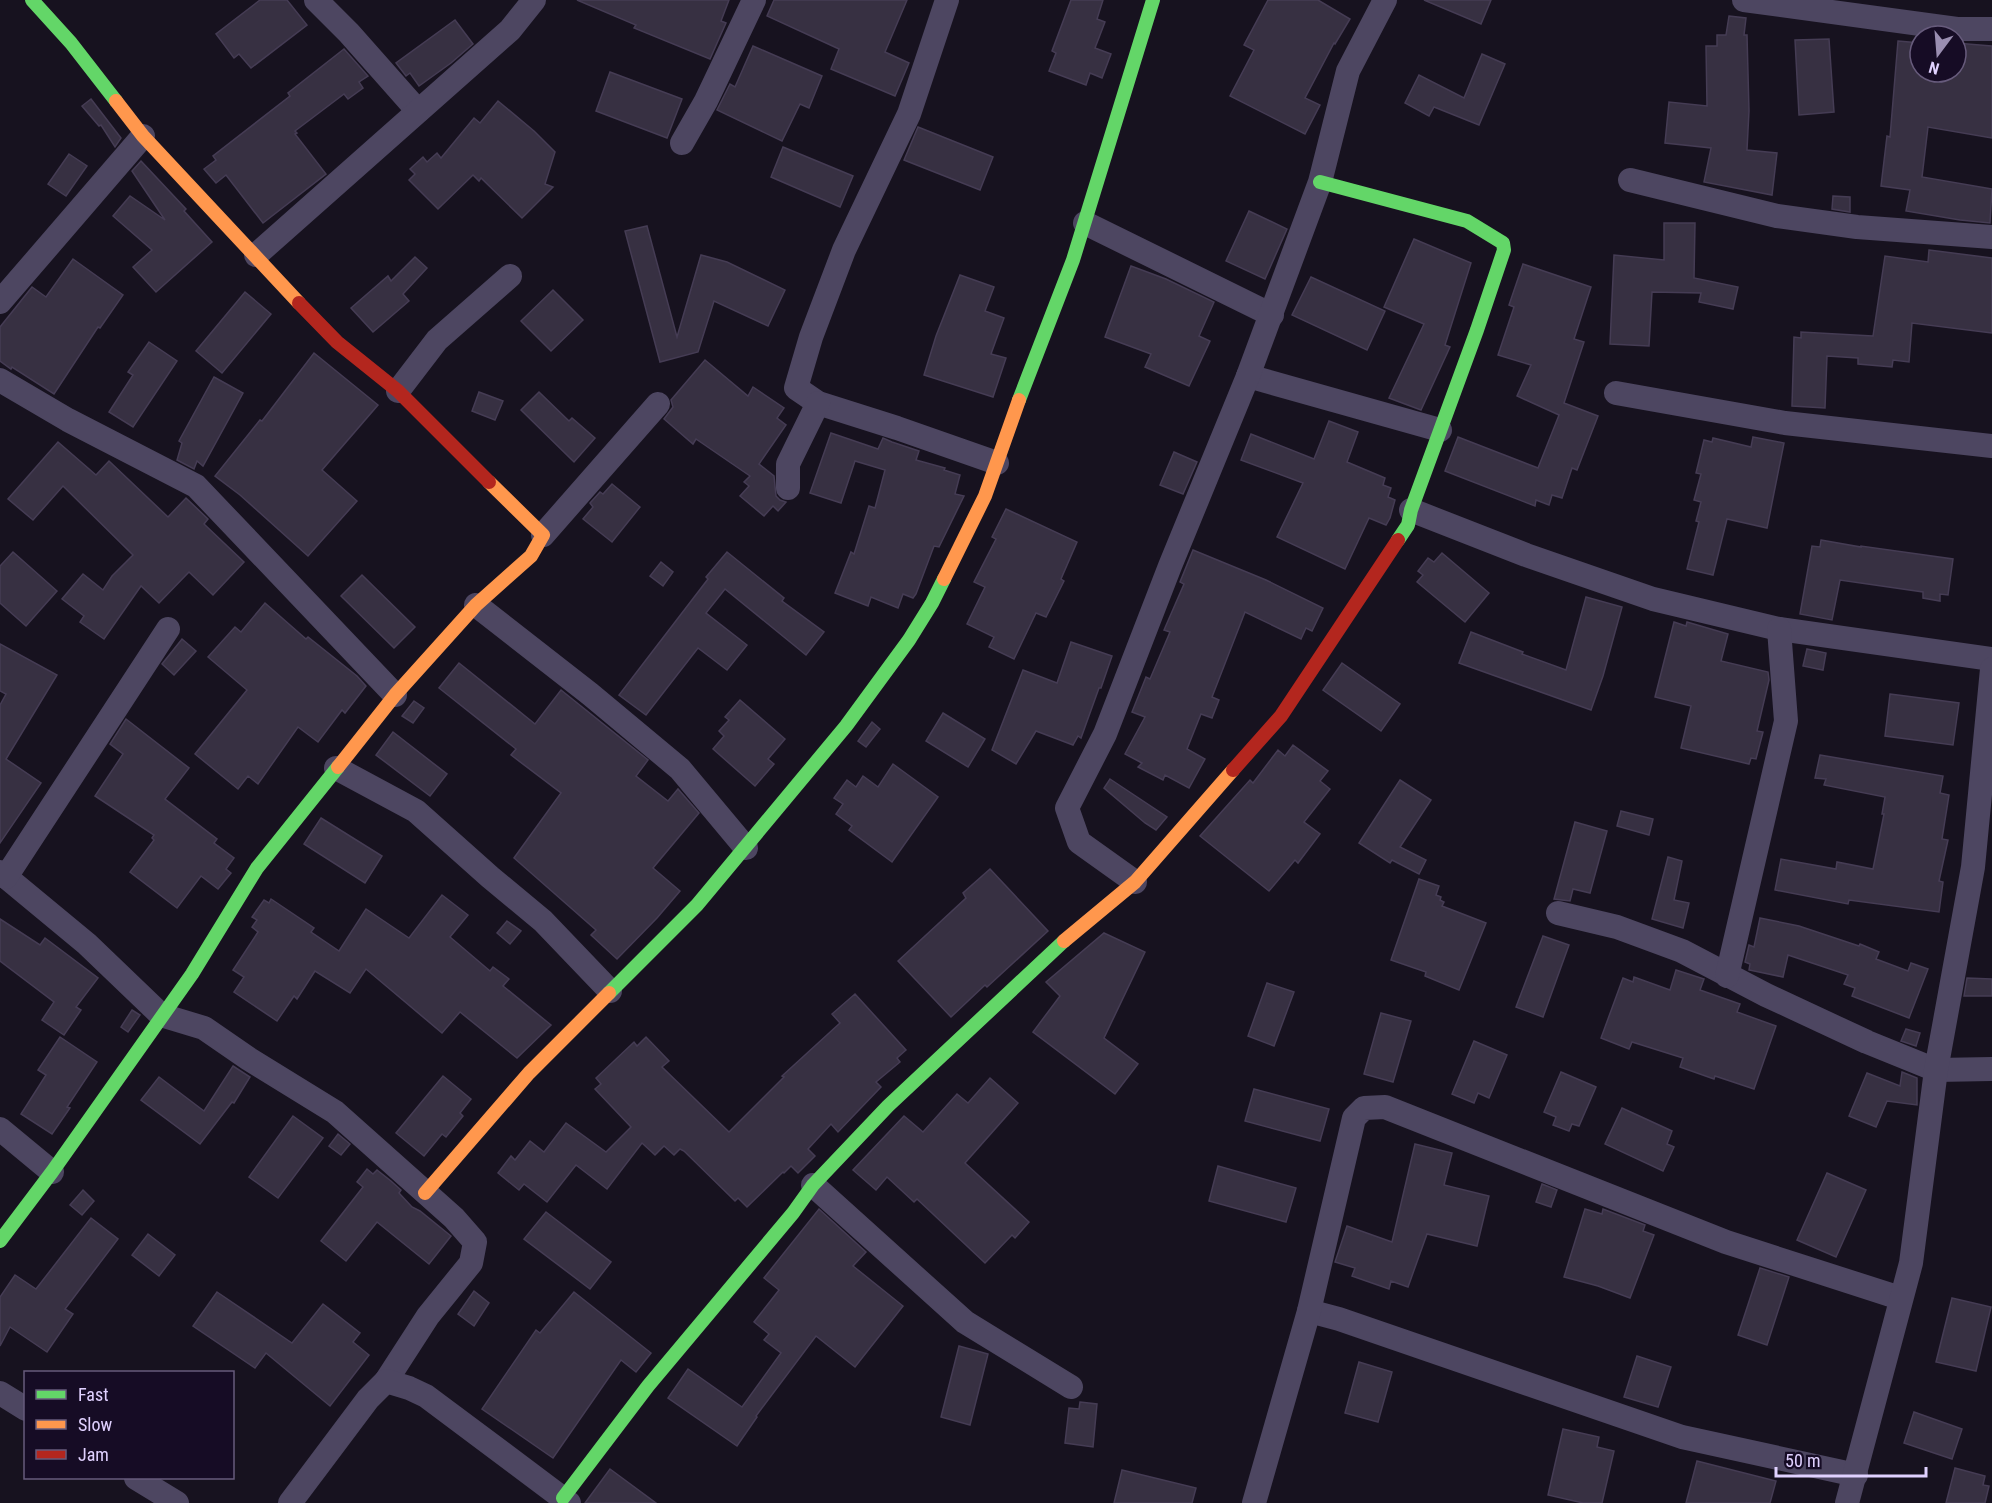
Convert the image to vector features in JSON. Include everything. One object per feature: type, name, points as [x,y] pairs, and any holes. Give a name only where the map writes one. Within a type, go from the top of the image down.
[{"type":"street","points":[[32,0],[71,43],[143,136],[283,286],[337,342],[398,391],[543,535]]},
{"type":"street","points":[[316,0],[397,85],[418,111]]},
{"type":"street","points":[[256,255],[510,30],[534,0]]},
{"type":"street","points":[[682,143],[706,101],[754,0]]},
{"type":"street","points":[[947,0],[909,114],[844,250],[802,362],[796,388],[818,403],[997,463]]},
{"type":"street","points":[[425,1193],[529,1073],[697,905],[746,848],[846,726],[909,640],[932,603],[985,496],[1073,260],[1153,0]]},
{"type":"street","points":[[1135,882],[1079,842],[1067,808],[1105,734],[1170,566],[1248,376],[1320,182],[1348,71],[1385,0]]},
{"type":"street","points":[[1744,0],[1957,29],[1992,29]]},
{"type":"street","points":[[0,302],[143,136]]},
{"type":"street","points":[[1630,180],[1777,216],[1857,227],[1992,237]]},
{"type":"street","points":[[386,1381],[426,1396],[566,1501],[648,1386],[793,1213],[813,1185],[888,1106],[1047,956],[1135,882],[1281,716],[1408,525],[1411,510],[1504,250],[1503,243],[1498,238],[1467,221],[1320,182]]},
{"type":"street","points":[[1085,223],[1272,315]]},
{"type":"street","points":[[398,391],[437,340],[510,276]]},
{"type":"street","points":[[1248,376],[1440,430]]},
{"type":"street","points":[[0,380],[68,420],[196,486],[395,695]]},
{"type":"street","points":[[1616,393],[1785,423],[1992,446]]},
{"type":"street","points":[[788,488],[788,464],[818,403]]},
{"type":"street","points":[[0,1241],[52,1172],[192,974],[257,868],[395,695],[476,605],[531,556],[543,535],[658,404]]},
{"type":"street","points":[[1411,510],[1526,555],[1653,599],[1779,629],[1992,658]]},
{"type":"street","points":[[476,605],[590,694],[680,769],[746,848]]},
{"type":"street","points":[[168,629],[3,875],[87,944],[162,1015],[204,1028],[249,1059],[335,1112],[454,1218],[475,1242],[471,1263],[428,1316],[386,1381],[368,1399],[290,1503]]},
{"type":"street","points":[[1727,976],[1786,721],[1779,629]]},
{"type":"street","points":[[1848,1503],[1911,1263],[1936,1070],[1982,867],[1992,669]]},
{"type":"street","points":[[336,768],[416,811],[543,921],[610,991]]},
{"type":"street","points":[[1558,913],[1617,927],[1671,947],[1727,976],[1867,1041],[1936,1070],[1992,1069]]},
{"type":"street","points":[[1254,1503],[1309,1311],[1354,1118],[1364,1108],[1385,1107],[1726,1242],[1900,1298]]},
{"type":"street","points":[[0,1128],[52,1172]]},
{"type":"street","points":[[813,1185],[965,1322],[1071,1387]]},
{"type":"street","points":[[1309,1311],[1340,1319],[1682,1437],[1856,1474]]},
{"type":"street","points":[[0,1393],[24,1408]]},
{"type":"street","points":[[138,1479],[177,1503]]},
{"type":"building","points":[[260,0],[287,0],[307,25],[251,68],[239,54],[234,58],[216,34]]},
{"type":"building","points":[[577,0],[729,0],[721,21],[726,23],[710,59],[634,28],[636,25]]},
{"type":"building","points":[[774,0],[907,0],[885,52],[909,63],[895,96],[831,69],[839,49],[767,16]]},
{"type":"building","points":[[1071,0],[1103,0],[1097,19],[1105,22],[1095,48],[1111,54],[1102,78],[1090,73],[1086,85],[1049,71],[1056,53],[1052,51]]},
{"type":"building","points":[[1268,0],[1318,0],[1350,19],[1334,43],[1305,98],[1320,105],[1305,134],[1230,96],[1254,50],[1244,45]]},
{"type":"building","points":[[1424,0],[1491,0],[1481,24]]},
{"type":"building","points":[[1729,16],[1746,18],[1744,35],[1747,35],[1749,111],[1747,150],[1777,153],[1772,195],[1704,182],[1711,148],[1665,143],[1669,102],[1707,106],[1706,46],[1717,46],[1717,35],[1726,35]]},
{"type":"building","points":[[455,20],[473,44],[419,86],[410,73],[406,76],[396,63]]},
{"type":"building","points":[[1829,39],[1834,112],[1799,115],[1795,40]]},
{"type":"building","points":[[1898,41],[1908,42],[1908,84],[1968,84],[1968,44],[1992,46],[1992,138],[1928,127],[1922,177],[1992,189],[1990,223],[1906,211],[1910,190],[1881,186],[1887,136],[1890,137]]},
{"type":"building","points":[[753,46],[822,76],[809,108],[800,104],[782,141],[717,110],[730,84],[735,87]]},
{"type":"building","points":[[344,49],[368,76],[359,82],[363,88],[348,99],[344,94],[295,131],[326,174],[263,223],[226,175],[216,183],[204,169],[216,160],[213,156],[290,96],[288,93]]},
{"type":"building","points":[[1482,54],[1505,64],[1479,125],[1434,107],[1429,116],[1405,103],[1419,75],[1464,98]]},
{"type":"building","points":[[610,72],[682,99],[667,138],[596,111]]},
{"type":"building","points":[[91,99],[121,138],[115,147],[101,125],[99,126],[82,106]]},
{"type":"building","points":[[498,101],[555,152],[545,184],[553,187],[522,218],[481,178],[479,181],[473,175],[438,209],[409,180],[415,174],[410,169],[423,157],[427,162],[437,153],[441,158],[474,118],[480,123]]},
{"type":"building","points":[[918,127],[993,157],[980,190],[904,160]]},
{"type":"building","points":[[783,147],[853,176],[840,207],[771,177]]},
{"type":"building","points":[[69,154],[87,166],[66,196],[48,184]]},
{"type":"building","points":[[141,161],[186,209],[184,211],[212,242],[156,292],[133,267],[152,250],[113,216],[130,196],[165,220],[132,171]]},
{"type":"building","points":[[1833,196],[1850,197],[1850,212],[1832,209]]},
{"type":"building","points":[[1249,211],[1287,229],[1265,279],[1226,261]]},
{"type":"building","points":[[1664,223],[1695,223],[1694,278],[1738,287],[1733,309],[1699,302],[1701,293],[1652,292],[1649,346],[1610,344],[1614,255],[1664,260]]},
{"type":"building","points":[[647,226],[677,337],[701,255],[727,262],[785,290],[768,326],[714,301],[698,352],[660,362],[625,231]]},
{"type":"building","points":[[1414,239],[1471,263],[1445,345],[1450,347],[1421,410],[1389,398],[1424,324],[1384,307]]},
{"type":"building","points":[[1929,250],[1992,258],[1992,333],[1912,323],[1909,362],[1893,360],[1892,367],[1858,364],[1858,358],[1827,356],[1825,408],[1792,406],[1794,337],[1801,338],[1801,332],[1873,336],[1885,256],[1928,262]]},
{"type":"building","points":[[415,257],[427,268],[403,294],[409,301],[373,332],[351,308],[388,276],[391,281]]},
{"type":"building","points":[[73,259],[123,295],[100,328],[98,327],[54,394],[0,361],[0,327],[32,287],[46,297]]},
{"type":"building","points":[[1523,264],[1591,287],[1574,339],[1584,342],[1564,403],[1598,416],[1577,470],[1572,468],[1562,498],[1552,495],[1549,505],[1536,500],[1535,506],[1445,471],[1458,437],[1538,468],[1559,415],[1517,396],[1531,365],[1498,355],[1514,307],[1509,305]]},
{"type":"building","points":[[1131,266],[1166,279],[1214,302],[1199,336],[1210,341],[1189,386],[1145,367],[1151,354],[1105,337]]},
{"type":"building","points":[[960,275],[994,287],[985,311],[1004,318],[991,354],[1006,358],[993,397],[924,375],[936,336]]},
{"type":"building","points":[[1311,277],[1385,311],[1367,350],[1292,315]]},
{"type":"building","points":[[553,290],[583,320],[551,351],[521,321]]},
{"type":"building","points":[[245,292],[271,314],[222,373],[196,351]]},
{"type":"building","points":[[149,342],[177,361],[133,427],[109,412],[133,375],[128,372]]},
{"type":"building","points":[[314,353],[378,405],[322,470],[357,501],[308,556],[240,495],[215,476],[260,420],[262,421]]},
{"type":"building","points":[[705,360],[748,396],[753,387],[784,408],[777,418],[786,425],[759,464],[774,476],[776,496],[786,502],[778,511],[773,506],[764,516],[740,496],[749,486],[744,482],[750,476],[696,439],[693,444],[664,419],[673,407],[671,400]]},
{"type":"building","points":[[214,377],[243,393],[203,466],[197,461],[194,469],[177,460],[182,443],[179,441]]},
{"type":"building","points":[[479,392],[503,401],[495,420],[472,411]]},
{"type":"building","points":[[539,392],[569,421],[572,418],[595,438],[574,462],[521,410]]},
{"type":"building","points":[[1329,421],[1358,432],[1347,462],[1385,478],[1383,485],[1391,488],[1388,497],[1395,500],[1386,525],[1369,518],[1345,569],[1277,537],[1303,483],[1241,460],[1251,434],[1314,459]]},
{"type":"building","points":[[831,433],[878,449],[883,438],[919,451],[916,460],[960,475],[955,494],[964,496],[939,547],[934,546],[916,594],[913,598],[903,594],[898,608],[871,597],[868,606],[835,593],[851,552],[854,554],[869,506],[875,508],[885,470],[855,461],[841,503],[810,493]]},
{"type":"building","points":[[1753,437],[1784,443],[1767,528],[1727,519],[1713,575],[1687,569],[1699,522],[1696,521],[1701,502],[1694,500],[1701,474],[1696,473],[1704,440],[1712,442],[1713,438],[1751,447]]},
{"type":"building","points":[[58,442],[96,475],[109,461],[168,517],[186,498],[208,519],[204,524],[244,562],[213,595],[189,572],[159,603],[141,586],[104,639],[80,622],[84,616],[62,599],[83,574],[103,590],[112,576],[133,555],[63,486],[33,520],[8,499]]},
{"type":"building","points":[[1174,452],[1197,462],[1183,494],[1160,485]]},
{"type":"building","points":[[612,484],[640,507],[612,542],[583,519],[593,507],[590,503]]},
{"type":"building","points":[[1006,509],[1077,542],[1061,579],[1064,581],[1046,617],[1036,613],[1014,659],[989,647],[994,637],[967,624],[985,587],[974,582],[996,539],[992,537]]},
{"type":"building","points":[[1821,540],[1953,559],[1948,595],[1940,594],[1940,601],[1923,598],[1923,592],[1840,580],[1832,620],[1800,614],[1812,546],[1820,547]]},
{"type":"building","points":[[1193,550],[1266,580],[1323,608],[1312,631],[1306,628],[1301,639],[1245,612],[1212,697],[1219,700],[1212,718],[1201,714],[1187,749],[1205,759],[1189,788],[1165,775],[1163,780],[1138,767],[1142,763],[1125,754],[1145,717],[1132,712],[1146,677],[1150,679],[1170,632],[1164,630],[1184,584],[1180,582]]},
{"type":"building","points":[[13,552],[57,591],[26,626],[0,603],[0,566]]},
{"type":"building","points":[[727,552],[784,598],[782,601],[824,632],[806,655],[725,589],[706,613],[747,645],[727,670],[698,648],[646,715],[619,695]]},
{"type":"building","points":[[1442,553],[1489,593],[1465,622],[1417,582],[1423,575],[1418,571],[1428,558],[1434,562]]},
{"type":"building","points":[[661,562],[673,572],[663,586],[650,576]]},
{"type":"building","points":[[362,575],[415,627],[394,648],[341,596]]},
{"type":"building","points":[[1586,597],[1622,607],[1591,710],[1459,663],[1471,632],[1566,670]]},
{"type":"building","points":[[265,603],[306,639],[308,637],[357,676],[366,686],[345,713],[342,710],[318,742],[298,727],[258,784],[248,776],[238,789],[195,754],[247,690],[208,657],[235,627],[241,632]]},
{"type":"building","points":[[1674,622],[1686,626],[1687,622],[1728,634],[1721,661],[1768,672],[1769,680],[1757,731],[1763,732],[1756,759],[1751,758],[1749,764],[1681,748],[1691,706],[1655,697]]},
{"type":"building","points":[[182,639],[196,651],[174,675],[162,664]]},
{"type":"building","points":[[1071,642],[1112,656],[1081,738],[1078,736],[1073,745],[1036,731],[1016,764],[992,750],[1023,670],[1057,683]]},
{"type":"building","points":[[0,644],[57,675],[6,759],[41,783],[0,843],[0,705],[6,694],[0,691]]},
{"type":"building","points":[[1807,649],[1826,653],[1823,670],[1803,666]]},
{"type":"building","points":[[459,663],[535,724],[561,690],[648,760],[636,776],[668,801],[678,789],[699,813],[653,868],[680,891],[617,959],[591,935],[596,930],[514,858],[561,793],[511,755],[516,749],[439,688]]},
{"type":"building","points":[[1342,663],[1400,704],[1381,731],[1323,690]]},
{"type":"building","points":[[1890,694],[1959,703],[1953,745],[1885,736]]},
{"type":"building","points":[[740,700],[785,739],[768,759],[774,764],[755,786],[713,749],[724,736],[719,731],[729,720],[725,717]]},
{"type":"building","points":[[414,701],[424,708],[413,723],[402,716]]},
{"type":"building","points":[[943,713],[985,739],[968,767],[926,741]]},
{"type":"building","points":[[126,719],[189,768],[165,799],[217,839],[214,843],[234,858],[226,869],[231,873],[218,889],[201,876],[177,908],[130,872],[154,840],[152,838],[154,835],[95,796],[123,754],[110,744]]},
{"type":"building","points":[[872,722],[880,729],[866,747],[858,741]]},
{"type":"building","points":[[393,732],[447,774],[430,796],[376,755]]},
{"type":"building","points":[[1293,745],[1328,771],[1320,781],[1330,789],[1304,822],[1320,834],[1298,863],[1295,860],[1269,891],[1200,836],[1250,780],[1253,783],[1278,750],[1285,756]]},
{"type":"building","points":[[1820,755],[1943,776],[1940,793],[1949,795],[1942,839],[1948,840],[1939,881],[1943,882],[1939,912],[1849,900],[1848,904],[1775,890],[1781,859],[1836,869],[1837,862],[1873,869],[1884,814],[1882,814],[1885,797],[1824,785],[1826,779],[1815,778]]},
{"type":"building","points":[[893,764],[938,797],[892,862],[849,830],[852,826],[836,814],[843,804],[834,798],[847,780],[856,787],[863,776],[878,787]]},
{"type":"building","points":[[1110,779],[1167,817],[1156,830],[1104,788]]},
{"type":"building","points":[[1400,780],[1431,800],[1400,847],[1426,860],[1419,874],[1392,860],[1390,863],[1359,843]]},
{"type":"building","points":[[1621,811],[1653,819],[1649,835],[1617,826]]},
{"type":"building","points":[[321,818],[382,856],[365,883],[304,844]]},
{"type":"building","points":[[1575,822],[1607,831],[1590,893],[1573,889],[1570,901],[1554,899]]},
{"type":"building","points":[[1668,857],[1682,861],[1674,900],[1689,903],[1683,928],[1652,919]]},
{"type":"building","points":[[990,869],[1048,931],[951,1017],[898,961],[966,898],[963,893]]},
{"type":"building","points":[[1419,879],[1439,886],[1436,895],[1444,902],[1442,906],[1486,923],[1459,990],[1425,976],[1426,972],[1391,960]]},
{"type":"building","points":[[442,895],[468,915],[450,937],[490,971],[493,967],[509,979],[503,986],[551,1025],[517,1058],[460,1012],[442,1033],[366,969],[350,993],[315,971],[297,999],[294,996],[277,1021],[234,992],[244,977],[233,970],[258,932],[252,927],[257,920],[252,917],[264,900],[269,903],[271,899],[314,928],[311,932],[339,951],[366,909],[409,938]]},
{"type":"building","points":[[1760,918],[1799,926],[1859,946],[1860,944],[1879,952],[1876,959],[1908,971],[1911,963],[1928,969],[1909,1018],[1852,996],[1855,988],[1844,984],[1848,975],[1788,955],[1783,977],[1749,970],[1750,964],[1745,962],[1749,945],[1754,947]]},
{"type":"building","points":[[0,919],[40,945],[45,938],[98,978],[76,1007],[81,1010],[64,1035],[42,1020],[54,1002],[0,961]]},
{"type":"building","points":[[507,921],[521,931],[510,944],[497,933]]},
{"type":"building","points":[[1104,933],[1145,952],[1104,1038],[1138,1064],[1115,1094],[1033,1032],[1060,996],[1046,982]]},
{"type":"building","points":[[1543,936],[1569,945],[1543,1017],[1516,1007]]},
{"type":"building","points":[[1676,970],[1704,979],[1700,990],[1740,1004],[1737,1012],[1776,1026],[1754,1089],[1715,1076],[1714,1079],[1680,1067],[1683,1058],[1632,1042],[1629,1049],[1601,1038],[1623,978],[1633,982],[1634,977],[1670,990]]},
{"type":"building","points":[[1967,978],[1992,979],[1992,996],[1964,996]]},
{"type":"building","points":[[1267,983],[1294,992],[1274,1046],[1248,1036]]},
{"type":"building","points":[[855,994],[906,1050],[897,1058],[900,1062],[876,1082],[881,1087],[838,1132],[831,1124],[808,1149],[815,1156],[798,1173],[791,1166],[747,1207],[738,1198],[735,1201],[684,1151],[680,1149],[674,1155],[664,1146],[655,1155],[642,1143],[607,1189],[576,1165],[547,1202],[524,1184],[519,1190],[498,1173],[511,1156],[515,1160],[530,1141],[544,1152],[566,1123],[606,1152],[631,1127],[595,1089],[601,1084],[596,1078],[634,1042],[637,1046],[646,1037],[669,1061],[662,1067],[729,1132],[784,1077],[782,1076],[840,1023],[832,1014]]},
{"type":"building","points":[[132,1010],[140,1015],[128,1032],[121,1027]]},
{"type":"building","points":[[1381,1013],[1411,1021],[1393,1082],[1364,1074]]},
{"type":"building","points":[[1906,1029],[1920,1033],[1916,1046],[1901,1041]]},
{"type":"building","points":[[60,1037],[97,1062],[52,1134],[21,1114],[46,1075],[38,1070]]},
{"type":"building","points":[[1474,1041],[1507,1055],[1489,1098],[1478,1093],[1474,1103],[1452,1094]]},
{"type":"building","points":[[233,1066],[250,1077],[234,1103],[232,1102],[200,1144],[141,1100],[159,1077],[204,1111]]},
{"type":"building","points":[[1561,1072],[1596,1087],[1579,1126],[1572,1124],[1569,1131],[1553,1125],[1556,1117],[1544,1112]]},
{"type":"building","points":[[1902,1072],[1917,1078],[1917,1105],[1887,1101],[1876,1127],[1849,1116],[1867,1073],[1900,1086]]},
{"type":"building","points":[[443,1076],[471,1099],[460,1113],[463,1116],[446,1137],[442,1134],[424,1156],[396,1133]]},
{"type":"building","points":[[990,1078],[1018,1103],[965,1163],[1029,1222],[1015,1238],[1012,1235],[985,1263],[917,1199],[914,1202],[887,1177],[876,1190],[853,1170],[904,1116],[923,1132],[957,1094],[968,1103]]},
{"type":"building","points":[[1254,1089],[1329,1109],[1320,1141],[1245,1121]]},
{"type":"building","points":[[1622,1108],[1672,1131],[1667,1144],[1674,1147],[1663,1171],[1605,1144]]},
{"type":"building","points":[[293,1116],[323,1138],[278,1198],[249,1177]]},
{"type":"building","points":[[338,1134],[350,1144],[341,1155],[329,1146]]},
{"type":"building","points":[[1415,1144],[1452,1153],[1444,1185],[1489,1196],[1477,1246],[1427,1234],[1408,1287],[1391,1281],[1389,1289],[1352,1276],[1355,1268],[1335,1262],[1347,1226],[1392,1242]]},
{"type":"building","points":[[1218,1166],[1296,1188],[1286,1222],[1209,1201]]},
{"type":"building","points":[[367,1169],[373,1174],[377,1170],[391,1181],[401,1190],[399,1193],[412,1207],[451,1236],[429,1264],[377,1222],[346,1261],[321,1241],[363,1187],[357,1182]]},
{"type":"building","points":[[1827,1173],[1866,1190],[1836,1257],[1797,1240]]},
{"type":"building","points":[[1542,1184],[1557,1190],[1551,1207],[1536,1202]]},
{"type":"building","points":[[83,1190],[94,1201],[82,1215],[70,1205]]},
{"type":"building","points":[[819,1209],[866,1252],[853,1266],[903,1306],[855,1367],[816,1336],[756,1416],[737,1446],[668,1398],[688,1369],[742,1407],[781,1353],[764,1340],[769,1334],[754,1322],[779,1290],[764,1278]]},
{"type":"building","points":[[1585,1209],[1602,1214],[1603,1209],[1645,1225],[1643,1231],[1654,1235],[1630,1298],[1564,1277]]},
{"type":"building","points":[[546,1212],[611,1262],[590,1289],[524,1239]]},
{"type":"building","points":[[91,1218],[118,1239],[65,1309],[73,1314],[47,1352],[10,1327],[0,1346],[0,1297],[15,1275],[36,1289]]},
{"type":"building","points":[[148,1234],[175,1255],[159,1276],[132,1255]]},
{"type":"building","points":[[1760,1268],[1789,1277],[1767,1345],[1738,1335]]},
{"type":"building","points":[[474,1291],[489,1303],[474,1326],[458,1314]]},
{"type":"building","points":[[217,1292],[292,1343],[323,1304],[360,1333],[353,1342],[369,1355],[330,1406],[266,1353],[255,1368],[193,1326]]},
{"type":"building","points":[[574,1292],[651,1353],[636,1372],[621,1360],[553,1458],[482,1409],[536,1330],[540,1333]]},
{"type":"building","points":[[1952,1298],[1991,1307],[1976,1371],[1936,1362]]},
{"type":"building","points":[[959,1346],[988,1354],[970,1425],[941,1417]]},
{"type":"building","points":[[1637,1356],[1671,1367],[1658,1407],[1624,1397]]},
{"type":"building","points":[[1359,1362],[1392,1372],[1378,1422],[1345,1413]]},
{"type":"building","points":[[1080,1402],[1097,1404],[1093,1447],[1065,1443],[1069,1408],[1079,1409]]},
{"type":"building","points":[[1914,1412],[1962,1429],[1952,1459],[1904,1443]]},
{"type":"building","points":[[1563,1429],[1599,1437],[1597,1447],[1614,1451],[1602,1503],[1583,1503],[1548,1495]]},
{"type":"building","points":[[1697,1461],[1776,1481],[1770,1503],[1686,1503]]},
{"type":"building","points":[[1955,1468],[1985,1476],[1983,1485],[1989,1486],[1985,1503],[1946,1503]]},
{"type":"building","points":[[610,1469],[656,1503],[585,1503]]},
{"type":"building","points":[[1122,1470],[1196,1488],[1192,1503],[1114,1503]]},
{"type":"traffic: fast","points":[[32,0],[71,43],[116,101]]},
{"type":"traffic: fast","points":[[1019,400],[1073,260],[1153,0]]},
{"type":"traffic: fast","points":[[1320,182],[1467,221],[1503,243],[1504,250],[1477,330],[1411,510],[1408,525],[1398,540]]},
{"type":"traffic: fast","points":[[609,993],[697,905],[846,726],[909,640],[944,579]]},
{"type":"traffic: fast","points":[[0,1241],[52,1172],[192,974],[257,868],[338,767]]},
{"type":"traffic: fast","points":[[563,1498],[648,1386],[793,1213],[813,1185],[888,1106],[1064,941]]},
{"type":"traffic: slow","points":[[116,101],[143,136],[299,303]]},
{"type":"traffic: slow","points":[[944,579],[985,496],[1019,400]]},
{"type":"traffic: slow","points":[[338,767],[395,695],[476,605],[531,556],[543,535],[489,482]]},
{"type":"traffic: slow","points":[[1064,941],[1135,882],[1233,770]]},
{"type":"traffic: slow","points":[[425,1193],[529,1073],[609,993]]},
{"type":"traffic: jam","points":[[299,303],[337,342],[398,391],[489,482]]},
{"type":"traffic: jam","points":[[1233,770],[1281,716],[1398,540]]}]
